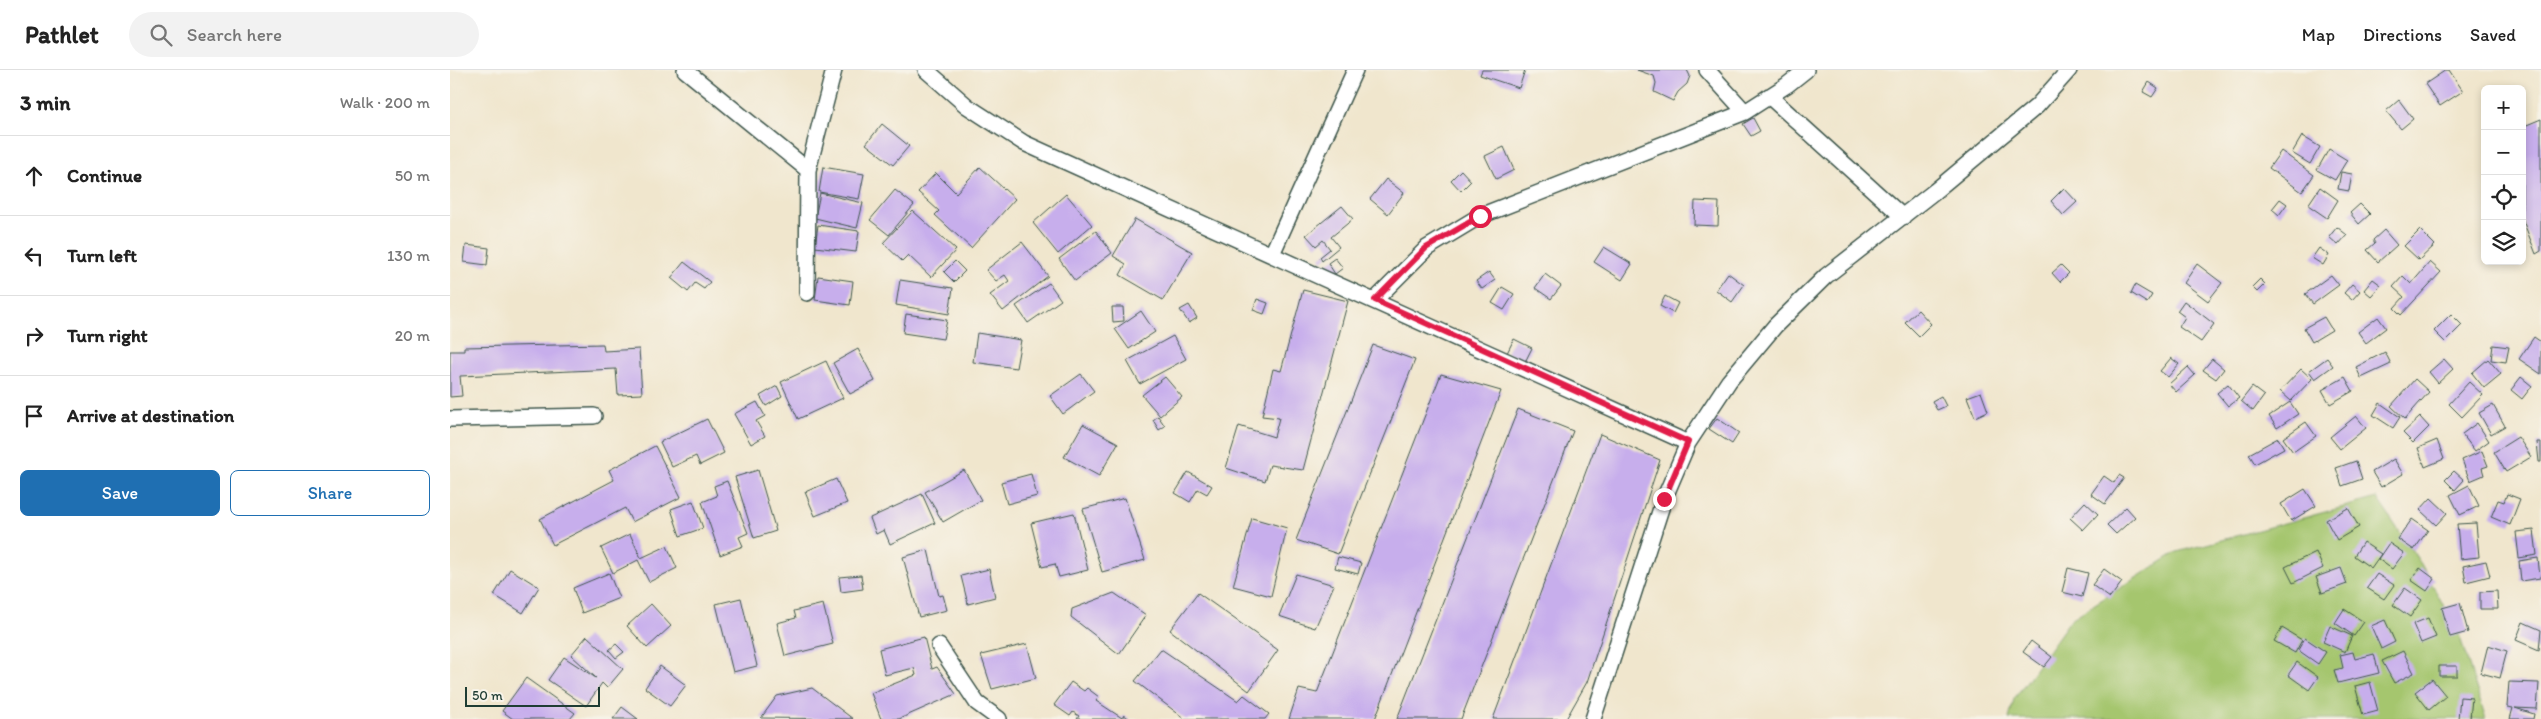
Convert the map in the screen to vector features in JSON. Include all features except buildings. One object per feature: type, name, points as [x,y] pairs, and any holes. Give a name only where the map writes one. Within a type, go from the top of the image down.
[{"type":"street","points":[[686,70],[808,170]]},
{"type":"street","points":[[807,293],[808,170],[834,70]]},
{"type":"street","points":[[926,70],[967,106],[1024,144],[1688,442]]},
{"type":"street","points":[[1272,254],[1355,70]]},
{"type":"street","points":[[1707,70],[1745,112]]},
{"type":"street","points":[[1375,300],[1426,248],[1480,216],[1745,112],[1806,70]]},
{"type":"street","points":[[1593,719],[1664,499],[1688,442],[1729,381],[1775,326],[1826,276],[1903,217],[2038,106],[2068,70]]},
{"type":"street","points":[[1769,96],[1903,217]]},
{"type":"street","points":[[450,419],[594,416]]},
{"type":"street","points":[[939,646],[977,703],[999,719]]},
{"type":"green space","points":[[2377,498],[2421,564],[2459,634],[2486,719],[2009,719],[2014,699],[2071,619],[2177,552]]},
{"type":"route","points":[[1480,216],[1426,248],[1375,300],[1688,442],[1664,499]]}]
